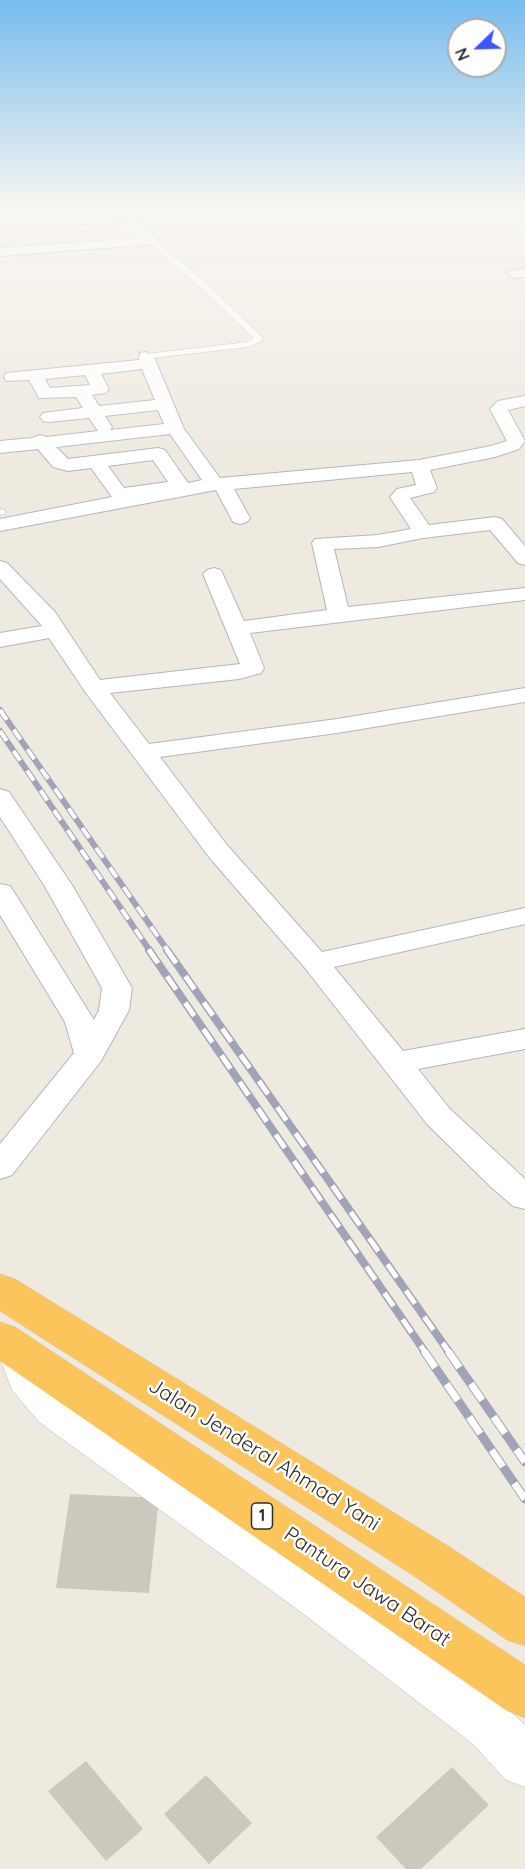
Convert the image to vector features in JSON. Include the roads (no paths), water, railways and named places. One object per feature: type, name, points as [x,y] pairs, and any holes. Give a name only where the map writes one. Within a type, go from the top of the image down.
[{"type":"highway","name":"Jalan Jenderal Ahmad Yani","points":[[8,1324],[431,1561],[525,1624]]},
{"type":"highway","name":"Pantura Jawa Barat","points":[[8,1324],[525,1694]]},
{"type":"street","points":[[12,377],[143,361],[175,429],[218,484],[240,518]]},
{"type":"street","points":[[90,369],[92,390]]},
{"type":"street","points":[[34,375],[45,394],[119,387]]},
{"type":"street","points":[[0,447],[108,433],[83,394],[92,390]]},
{"type":"street","points":[[0,516],[115,501],[218,484],[419,466],[495,451],[513,445],[516,441],[499,409],[504,405],[525,401]]},
{"type":"street","points":[[49,417],[156,405]]},
{"type":"street","points":[[38,442],[60,463],[65,464],[181,451]]},
{"type":"street","points":[[96,462],[119,494],[181,486],[158,454]]},
{"type":"street","points":[[419,466],[428,488],[404,493],[400,497],[421,528],[421,532]]},
{"type":"street","points":[[339,615],[322,543],[401,538],[421,532],[495,523],[525,559]]},
{"type":"street","points":[[0,567],[47,617],[94,688],[218,851],[315,963],[438,1116],[503,1179],[525,1197]]},
{"type":"street","points":[[94,688],[253,668],[214,574]]},
{"type":"street","points":[[238,628],[525,594]]},
{"type":"street","points":[[0,640],[54,630]]},
{"type":"street","points":[[144,752],[337,726],[525,695]]},
{"type":"street","points":[[0,797],[58,885],[117,988],[114,1010],[90,1054],[0,1167]]},
{"type":"street","points":[[0,892],[80,1022],[90,1054]]},
{"type":"street","points":[[315,963],[525,916]]},
{"type":"street","points":[[395,1063],[525,1039]]},
{"type":"street","points":[[8,1324],[27,1378],[55,1409],[327,1604],[491,1727],[525,1762]]},
{"type":"lane","points":[[143,361],[249,344],[259,339],[215,296]]},
{"type":"railway","points":[[0,710],[168,951]]},
{"type":"railway","points":[[0,731],[150,951]]},
{"type":"railway","points":[[149,950],[425,1352]]},
{"type":"railway","points":[[167,950],[449,1352]]},
{"type":"railway","points":[[424,1351],[525,1499]]},
{"type":"railway","points":[[448,1351],[525,1462]]}]
